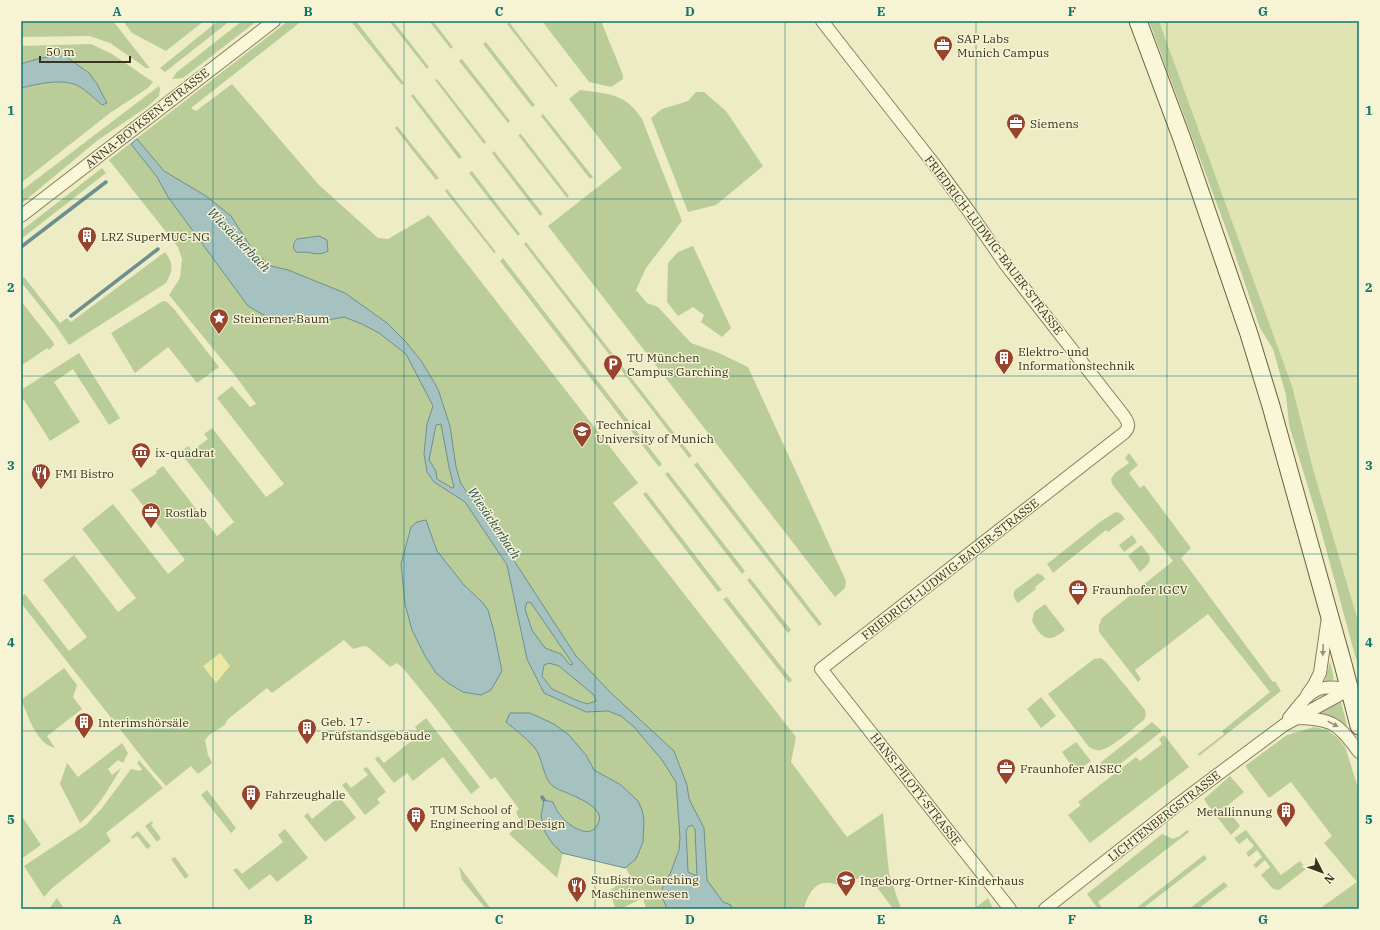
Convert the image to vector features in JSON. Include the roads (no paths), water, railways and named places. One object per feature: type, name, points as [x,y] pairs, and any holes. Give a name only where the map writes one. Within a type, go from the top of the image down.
[{"type":"main road","points":[[1138,21],[1182,139],[1249,334],[1329,611],[1359,726]]},
{"type":"street","name":"ANNA-BOYKSEN-STRASSE","points":[[21,216],[274,21]]},
{"type":"street","name":"FRIEDRICH-LUDWIG-BAUER-STRASSE","points":[[821,669],[1124,433],[1129,427],[1129,424],[1119,410],[1006,265],[934,164],[822,21]]},
{"type":"street","points":[[1307,695],[1314,686],[1322,667],[1323,642],[1329,611]]},
{"type":"street","name":"HANS-PILOTY-STRASSE","points":[[821,669],[1010,909]]},
{"type":"street","name":"LICHTENBERGSTRASSE","points":[[1284,725],[1307,695],[1314,690],[1324,687],[1350,689]]},
{"type":"street","name":"LICHTENBERGSTRASSE","points":[[1045,909],[1192,794],[1284,725],[1350,689]]},
{"type":"street","points":[[1295,718],[1318,719],[1335,725],[1344,732],[1359,752]]},
{"type":"water","points":[[53,56],[65,56],[89,73],[97,84],[107,103],[102,105],[89,93],[74,84],[61,82],[21,88],[21,64]]},
{"type":"water","name":"Wiesäckerbach","points":[[137,139],[164,171],[206,196],[231,216],[254,252],[271,266],[288,270],[345,293],[387,323],[406,342],[422,362],[438,389],[450,426],[456,467],[461,484],[498,536],[576,656],[611,693],[674,751],[687,785],[689,799],[704,828],[707,880],[723,902],[731,905],[731,909],[667,909],[661,894],[664,882],[670,874],[679,850],[680,838],[676,782],[662,760],[634,727],[621,716],[608,711],[586,712],[544,693],[527,659],[507,565],[465,502],[434,482],[427,472],[424,454],[427,424],[433,406],[406,354],[379,333],[344,317],[328,320],[274,321],[248,306],[168,197],[157,177],[131,144]],"holes":[[[441,424],[454,487],[452,488],[437,479],[436,471],[429,460],[436,425]],[[527,602],[531,603],[573,664],[570,665],[561,654],[545,648],[532,630],[525,609]],[[549,663],[559,666],[594,695],[596,701],[587,704],[552,689],[542,676],[544,665]],[[692,825],[695,829],[697,876],[688,872],[686,831],[688,827]]]},
{"type":"water","points":[[319,236],[327,240],[328,251],[316,254],[296,252],[294,249],[297,239]]},
{"type":"water","points":[[426,520],[437,551],[464,585],[483,603],[488,610],[502,671],[491,690],[481,695],[463,692],[448,683],[436,673],[425,656],[412,630],[405,604],[401,564],[411,527],[417,522]]},
{"type":"water","points":[[510,713],[530,713],[554,724],[569,735],[586,755],[594,770],[621,785],[638,801],[644,820],[643,842],[636,859],[625,868],[562,853],[552,843],[545,832],[541,816],[544,800],[553,802],[557,811],[564,820],[579,830],[590,831],[594,829],[598,824],[599,817],[597,811],[592,806],[554,787],[550,783],[545,774],[540,757],[534,747],[506,722]]},
{"type":"waterway","points":[[21,247],[106,182]]},
{"type":"waterway","points":[[71,316],[158,249]]},
{"type":"place","name":"SAP Labs Munich Campus","points":[[943,62]]},
{"type":"place","name":"Siemens","points":[[1016,140]]},
{"type":"place","name":"LRZ SuperMUC-NG","points":[[87,253]]},
{"type":"place","name":"Steinerner Baum","points":[[219,335]]},
{"type":"place","name":"Elektro- und Informationstechnik","points":[[1004,375]]},
{"type":"place","name":"TU München Campus Garching","points":[[613,381]]},
{"type":"place","name":"Technical University of Munich","points":[[582,448]]},
{"type":"place","name":"ix-quadrat","points":[[141,469]]},
{"type":"place","name":"FMI Bistro","points":[[41,490]]},
{"type":"place","name":"Rostlab","points":[[151,529]]},
{"type":"place","name":"Fraunhofer IGCV","points":[[1078,606]]},
{"type":"place","name":"Interimshörsäle","points":[[84,739]]},
{"type":"place","name":"Geb. 17 - Prüfstandsgebäude","points":[[307,745]]},
{"type":"place","name":"Fraunhofer AISEC","points":[[1006,785]]},
{"type":"place","name":"Fahrzeughalle","points":[[251,811]]},
{"type":"place","name":"Metallinnung","points":[[1286,828]]},
{"type":"place","name":"TUM School of Engineering and Design","points":[[416,833]]},
{"type":"place","name":"Ingeborg-Ortner-Kinderhaus","points":[[846,897]]},
{"type":"place","name":"StuBistro Garching Maschinenwesen","points":[[577,903]]}]
